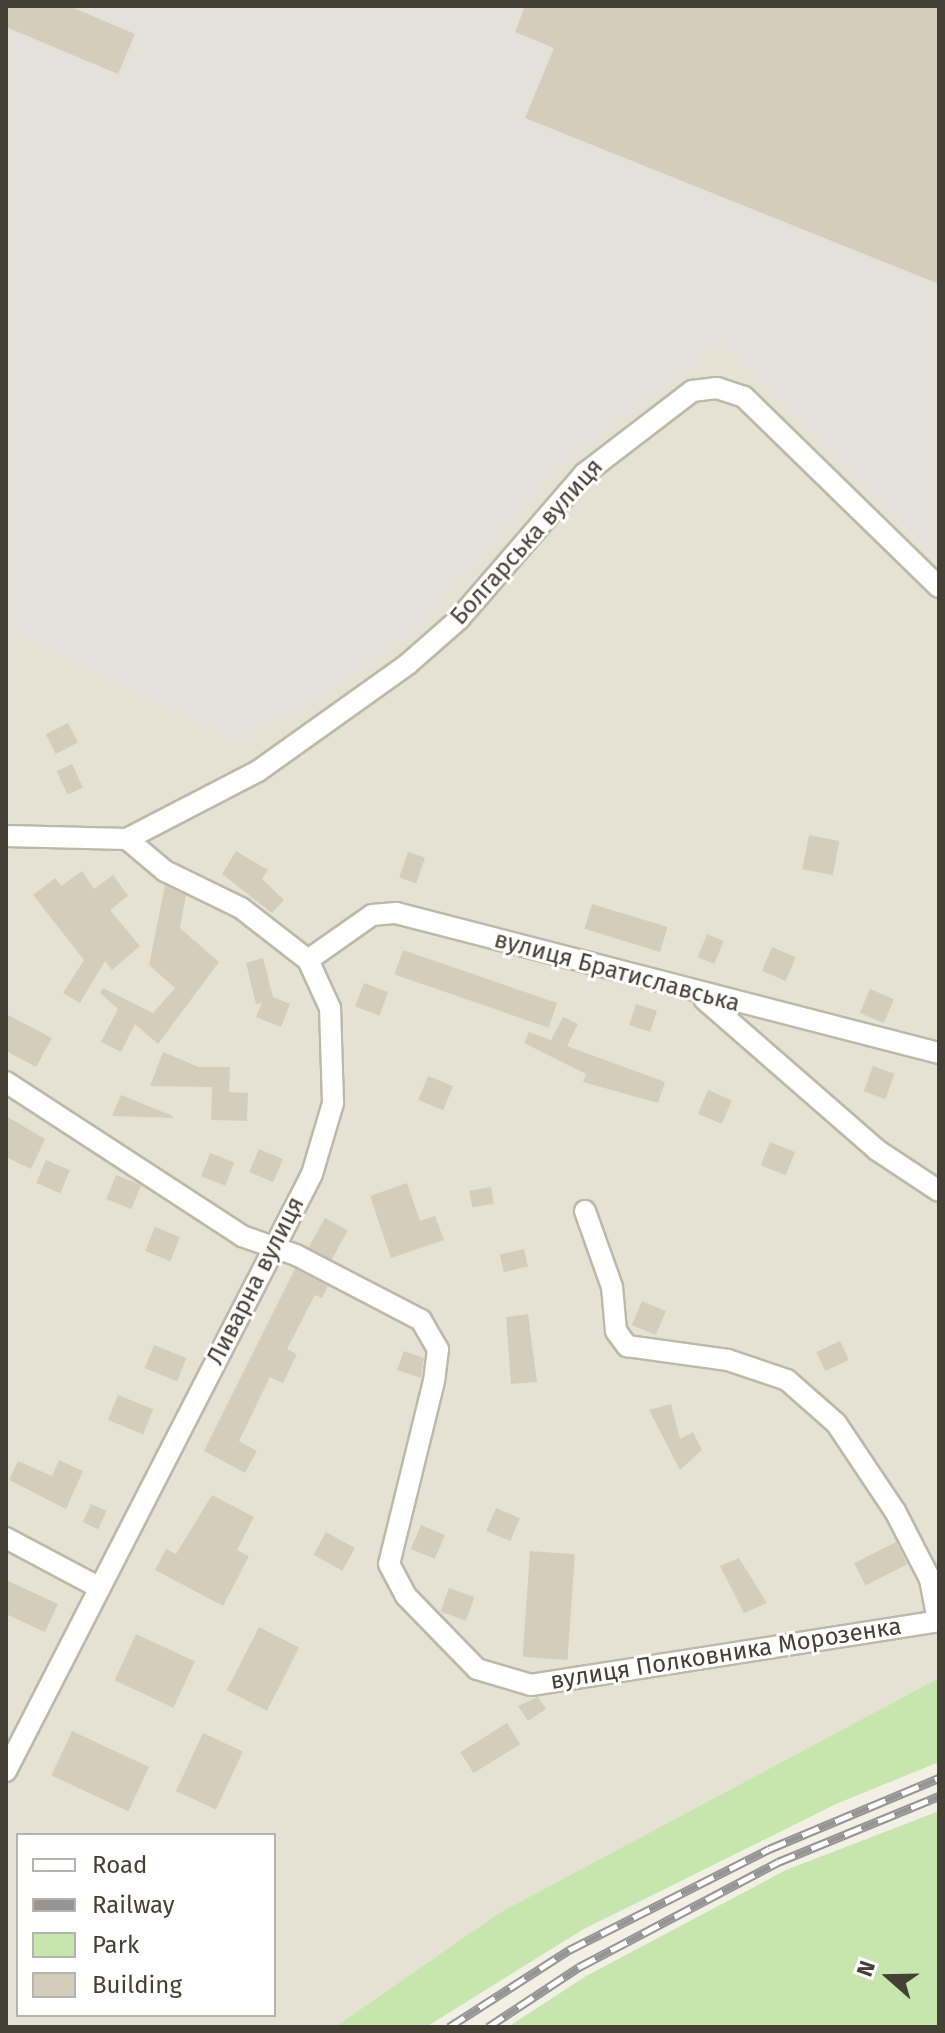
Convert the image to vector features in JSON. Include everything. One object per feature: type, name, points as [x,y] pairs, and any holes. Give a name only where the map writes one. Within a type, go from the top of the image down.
[{"type":"street","name":"Болгарська вулиця","points":[[127,839],[258,771],[408,664],[459,619],[584,474],[692,391],[717,388],[744,397],[939,587]]},
{"type":"street","points":[[6,836],[127,839],[165,871],[241,908],[308,960]]},
{"type":"street","name":"вулиця Братиславська","points":[[308,960],[382,912],[698,995],[939,1053]]},
{"type":"street","name":"Ливарна вулиця","points":[[6,1771],[321,1153],[333,1103],[330,1008],[308,960]]},
{"type":"street","points":[[698,995],[877,1150],[939,1191]]},
{"type":"street","name":"вулиця Полковника Морозенка","points":[[6,1082],[271,1252],[296,1255],[421,1320],[438,1349],[389,1564],[406,1596],[477,1669],[531,1685],[939,1621]]},
{"type":"street","points":[[585,1211],[612,1287],[616,1331],[627,1346],[728,1360],[797,1389],[836,1423],[895,1511],[930,1579],[939,1621]]},
{"type":"street","points":[[6,1538],[98,1587]]},
{"type":"shaded area","points":[[6,6],[939,6],[939,563],[722,344],[558,469],[416,632],[305,709],[234,741],[6,628]]},
{"type":"shaded area","points":[[722,344],[939,563],[939,1678],[499,1913],[335,2027],[6,2027],[6,628],[234,741],[305,709],[416,632],[558,469]]},
{"type":"green space","points":[[939,1678],[939,1762],[836,1804],[582,1930],[426,2027],[335,2027],[499,1913]]},
{"type":"green space","points":[[939,1811],[939,2027],[508,2027],[586,1976],[786,1870]]},
{"type":"building","points":[[6,6],[69,6],[135,34],[118,74],[6,27]]},
{"type":"building","points":[[525,6],[939,6],[939,284],[525,118],[554,48],[515,32]]},
{"type":"building","points":[[68,723],[78,743],[56,754],[46,734]]},
{"type":"building","points":[[72,764],[83,788],[68,795],[57,771]]},
{"type":"building","points":[[809,835],[839,841],[833,875],[802,869]]},
{"type":"building","points":[[236,851],[268,870],[262,879],[284,900],[272,913],[222,874]]},
{"type":"building","points":[[408,852],[425,858],[416,883],[399,878]]},
{"type":"building","points":[[82,871],[94,889],[113,875],[128,896],[110,910],[140,946],[112,970],[105,961],[80,1003],[63,993],[84,960],[33,895],[55,878],[61,886]]},
{"type":"building","points":[[165,885],[186,895],[180,928],[219,962],[158,1044],[135,1024],[121,1052],[101,1042],[118,1009],[100,993],[103,988],[153,1013],[175,988],[149,965]]},
{"type":"building","points":[[592,904],[668,927],[660,952],[584,929]]},
{"type":"building","points":[[707,934],[724,941],[714,964],[698,957]]},
{"type":"building","points":[[772,947],[796,957],[786,981],[762,971]]},
{"type":"building","points":[[403,950],[557,1003],[549,1028],[395,975]]},
{"type":"building","points":[[263,958],[273,997],[290,1004],[281,1027],[256,1017],[262,1003],[256,1004],[246,963]]},
{"type":"building","points":[[364,983],[388,992],[379,1016],[355,1006]]},
{"type":"building","points":[[870,989],[894,999],[884,1023],[860,1013]]},
{"type":"building","points":[[636,1004],[657,1011],[650,1032],[629,1025]]},
{"type":"building","points":[[6,1014],[52,1038],[36,1067],[6,1051]]},
{"type":"building","points":[[563,1017],[578,1024],[567,1046],[665,1082],[658,1103],[583,1082],[586,1074],[524,1043],[529,1032],[551,1040]]},
{"type":"building","points":[[163,1052],[199,1067],[230,1067],[229,1092],[248,1093],[247,1121],[211,1120],[212,1087],[150,1086]]},
{"type":"building","points":[[873,1066],[895,1074],[885,1099],[864,1091]]},
{"type":"building","points":[[428,1076],[453,1086],[443,1110],[418,1100]]},
{"type":"building","points":[[708,1090],[732,1100],[722,1124],[698,1114]]},
{"type":"building","points":[[121,1095],[173,1116],[173,1118],[112,1116]]},
{"type":"building","points":[[6,1116],[45,1139],[31,1169],[6,1157]]},
{"type":"building","points":[[770,1142],[795,1152],[786,1175],[761,1165]]},
{"type":"building","points":[[259,1149],[283,1159],[273,1182],[249,1172]]},
{"type":"building","points":[[210,1153],[234,1162],[225,1186],[201,1176]]},
{"type":"building","points":[[46,1160],[70,1170],[60,1193],[36,1183]]},
{"type":"building","points":[[116,1175],[141,1185],[131,1209],[106,1199]]},
{"type":"building","points":[[407,1183],[420,1221],[435,1216],[444,1240],[391,1258],[370,1196]]},
{"type":"building","points":[[491,1187],[494,1204],[472,1208],[469,1191]]},
{"type":"building","points":[[325,1218],[348,1231],[331,1260],[309,1248]]},
{"type":"building","points":[[155,1227],[180,1237],[170,1261],[145,1251]]},
{"type":"building","points":[[524,1249],[528,1267],[504,1272],[500,1255]]},
{"type":"building","points":[[295,1269],[328,1286],[322,1298],[315,1295],[287,1349],[297,1354],[283,1383],[270,1377],[239,1441],[257,1451],[245,1473],[204,1451]]},
{"type":"building","points":[[642,1301],[666,1311],[656,1335],[632,1325]]},
{"type":"building","points":[[528,1314],[537,1382],[511,1384],[506,1317]]},
{"type":"building","points":[[840,1341],[849,1360],[825,1371],[816,1352]]},
{"type":"building","points":[[154,1345],[186,1358],[177,1381],[145,1368]]},
{"type":"building","points":[[404,1351],[424,1358],[421,1378],[397,1370]]},
{"type":"building","points":[[118,1395],[153,1409],[143,1434],[108,1420]]},
{"type":"building","points":[[671,1404],[680,1439],[693,1432],[702,1450],[680,1470],[649,1410]]},
{"type":"building","points":[[59,1460],[83,1471],[66,1509],[9,1480],[18,1461],[52,1476]]},
{"type":"building","points":[[212,1495],[254,1517],[237,1550],[249,1556],[223,1606],[155,1570],[166,1549],[176,1554]]},
{"type":"building","points":[[91,1504],[107,1511],[98,1529],[83,1522]]},
{"type":"building","points":[[496,1508],[520,1518],[510,1541],[486,1531]]},
{"type":"building","points":[[421,1525],[445,1535],[435,1559],[411,1549]]},
{"type":"building","points":[[326,1532],[355,1548],[342,1571],[313,1555]]},
{"type":"building","points":[[896,1542],[907,1564],[865,1586],[854,1563]]},
{"type":"building","points":[[530,1551],[575,1554],[567,1660],[523,1657]]},
{"type":"building","points":[[739,1558],[767,1603],[744,1613],[720,1566]]},
{"type":"building","points":[[6,1580],[58,1604],[45,1632],[6,1614]]},
{"type":"building","points":[[449,1588],[474,1597],[466,1621],[440,1611]]},
{"type":"building","points":[[259,1627],[299,1647],[267,1711],[227,1690]]},
{"type":"building","points":[[136,1634],[195,1661],[173,1708],[114,1680]]},
{"type":"building","points":[[538,1697],[546,1709],[528,1721],[518,1706]]},
{"type":"building","points":[[507,1723],[520,1744],[474,1773],[460,1752]]},
{"type":"building","points":[[72,1731],[149,1767],[128,1811],[51,1775]]},
{"type":"building","points":[[203,1733],[243,1752],[216,1810],[176,1791]]},
{"type":"railway","points":[[449,2027],[569,1950],[769,1849],[939,1778]]},
{"type":"railway","points":[[488,2027],[579,1967],[778,1862],[939,1796]]}]
